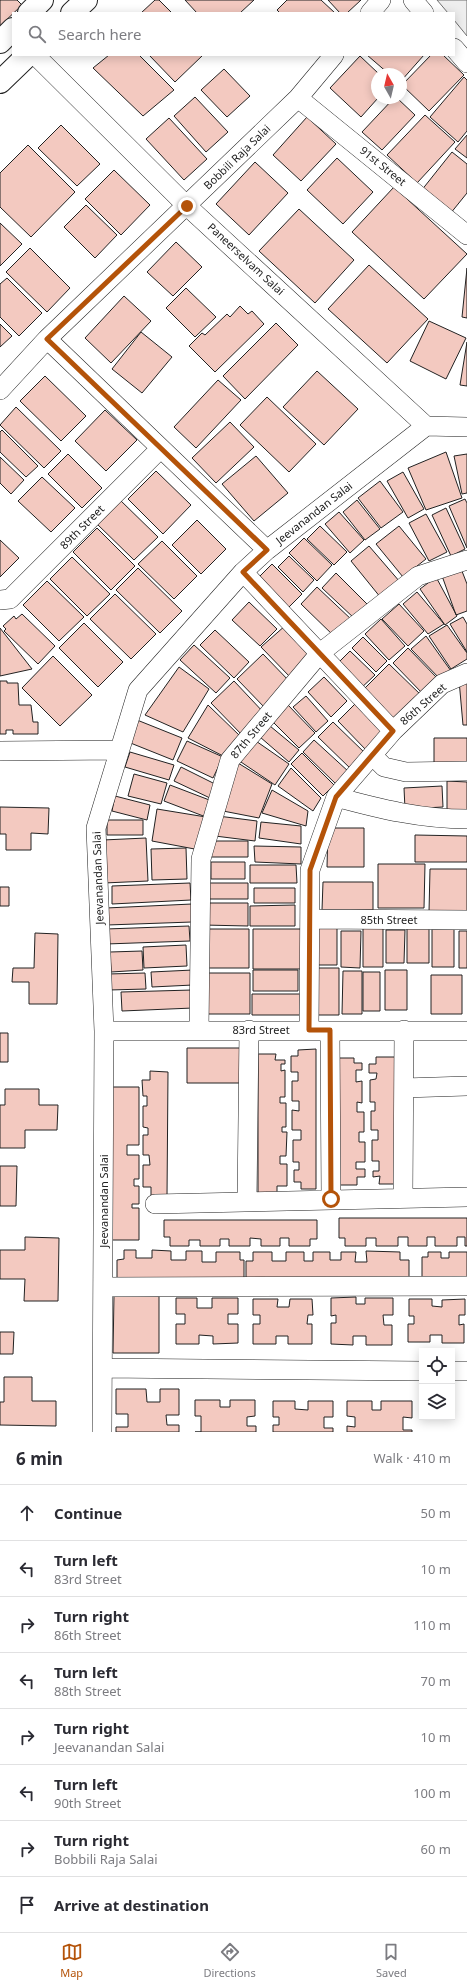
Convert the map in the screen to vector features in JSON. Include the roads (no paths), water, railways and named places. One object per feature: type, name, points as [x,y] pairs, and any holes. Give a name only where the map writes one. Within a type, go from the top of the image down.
[{"type":"main road","points":[[30,12],[42,0]]},
{"type":"main road","points":[[73,12],[86,0]]},
{"type":"main road","points":[[0,42],[12,30]]},
{"type":"main road","points":[[0,82],[27,56]]},
{"type":"street","points":[[371,12],[380,0]]},
{"type":"street","points":[[412,0],[423,12]]},
{"type":"street","points":[[455,49],[467,63]]},
{"type":"street","name":"Paneerselvam Salai","points":[[35,56],[187,206],[426,426]]},
{"type":"street","name":"Bobbili Raja Salai","points":[[0,390],[47,339],[298,98],[333,56]]},
{"type":"street","name":"91st Street","points":[[298,98],[467,235]]},
{"type":"street","points":[[47,339],[267,550]]},
{"type":"street","points":[[426,426],[467,427]]},
{"type":"street","name":"Jeevanandan Salai","points":[[102,1432],[104,1368],[104,1030],[96,828],[138,690],[243,572],[267,550],[426,426]]},
{"type":"street","name":"89th Street","points":[[0,600],[10,599],[160,448]]},
{"type":"street","name":"87th Street","points":[[200,1031],[202,859],[230,760],[320,653],[418,576],[467,560]]},
{"type":"street","points":[[243,572],[393,731]]},
{"type":"street","name":"86th Street","points":[[309,1030],[310,870],[336,797],[393,731],[442,684],[467,673]]},
{"type":"street","points":[[0,751],[119,750]]},
{"type":"street","points":[[372,755],[384,767],[401,771],[467,771]]},
{"type":"street","points":[[336,797],[391,812],[422,817],[467,819]]},
{"type":"street","name":"85th Street","points":[[310,919],[467,920]]},
{"type":"street","name":"83rd Street","points":[[104,1030],[467,1030]]},
{"type":"street","points":[[247,1201],[249,1030]]},
{"type":"street","points":[[330,1030],[331,1199]]},
{"type":"street","points":[[403,1198],[404,1030]]},
{"type":"street","points":[[404,1088],[467,1086]]},
{"type":"street","points":[[155,1204],[467,1197]]},
{"type":"street","points":[[103,1287],[467,1286]]},
{"type":"street","points":[[104,1368],[419,1371]]},
{"type":"street","points":[[455,1371],[467,1371]]}]
